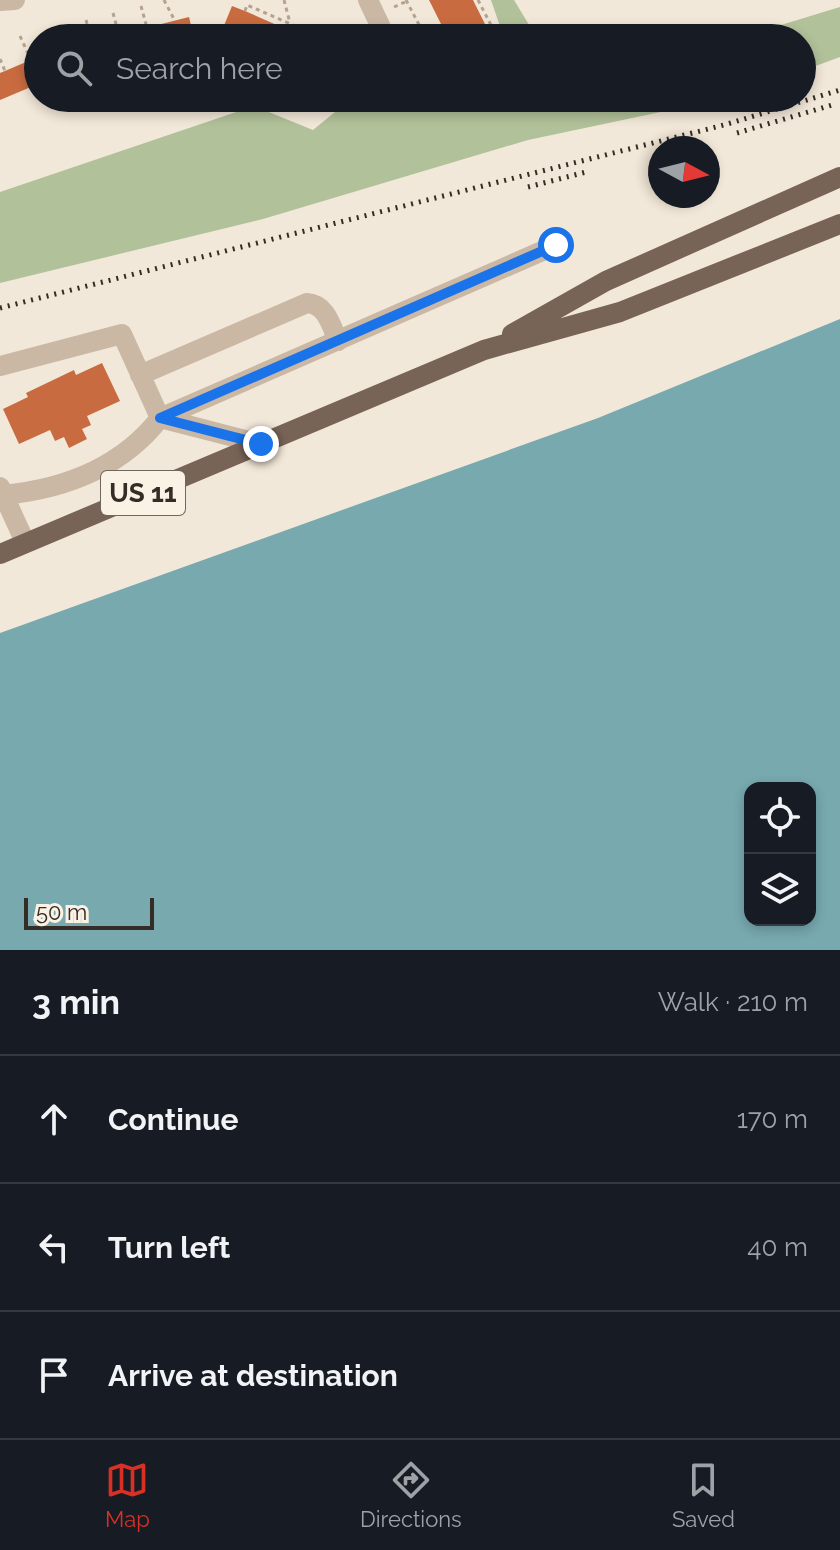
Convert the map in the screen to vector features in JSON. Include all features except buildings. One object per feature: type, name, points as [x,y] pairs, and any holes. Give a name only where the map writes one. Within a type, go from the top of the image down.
[{"type":"main road","name":"US 11","points":[[0,554],[484,350],[606,281],[840,177]]},
{"type":"main road","name":"US 11","points":[[484,350],[620,312],[840,224]]},
{"type":"street","points":[[0,1],[15,0]]},
{"type":"street","points":[[368,0],[379,24]]},
{"type":"street","points":[[25,542],[2,491],[32,492],[95,473],[120,457],[160,418],[556,245]]},
{"type":"street","points":[[140,375],[307,303],[316,303],[322,308],[338,341]]},
{"type":"street","points":[[0,366],[122,334],[160,418]]},
{"type":"street","points":[[160,418],[261,444]]},
{"type":"path","points":[[164,0],[175,21]]},
{"type":"path","points":[[284,0],[290,23]]},
{"type":"path","points":[[394,7],[407,0],[419,24]]},
{"type":"path","points":[[478,0],[490,24]]},
{"type":"path","points":[[245,11],[247,2],[290,23]]},
{"type":"path","points":[[141,6],[146,24]]},
{"type":"path","points":[[113,13],[116,24]]},
{"type":"path","points":[[271,23],[273,16]]},
{"type":"path","points":[[86,20],[87,24]]},
{"type":"path","points":[[20,36],[24,45]]},
{"type":"path","points":[[0,59],[5,71]]},
{"type":"green space","points":[[491,0],[514,0],[529,24],[499,24]]},
{"type":"green space","points":[[840,7],[840,57],[816,66],[816,24],[784,24]]},
{"type":"green space","points":[[236,112],[269,112],[313,130],[335,112],[661,112],[528,140],[263,219],[0,283],[0,192]]},
{"type":"water","points":[[840,319],[840,950],[0,950],[0,633],[598,418]]},
{"type":"railway","points":[[816,97],[840,90]]},
{"type":"railway","points":[[816,110],[832,105]]},
{"type":"railway","points":[[0,308],[767,112]]},
{"type":"railway","points":[[737,133],[808,112]]},
{"type":"railway","points":[[528,187],[586,172]]},
{"type":"route","points":[[261,444],[160,418],[556,245]]}]
